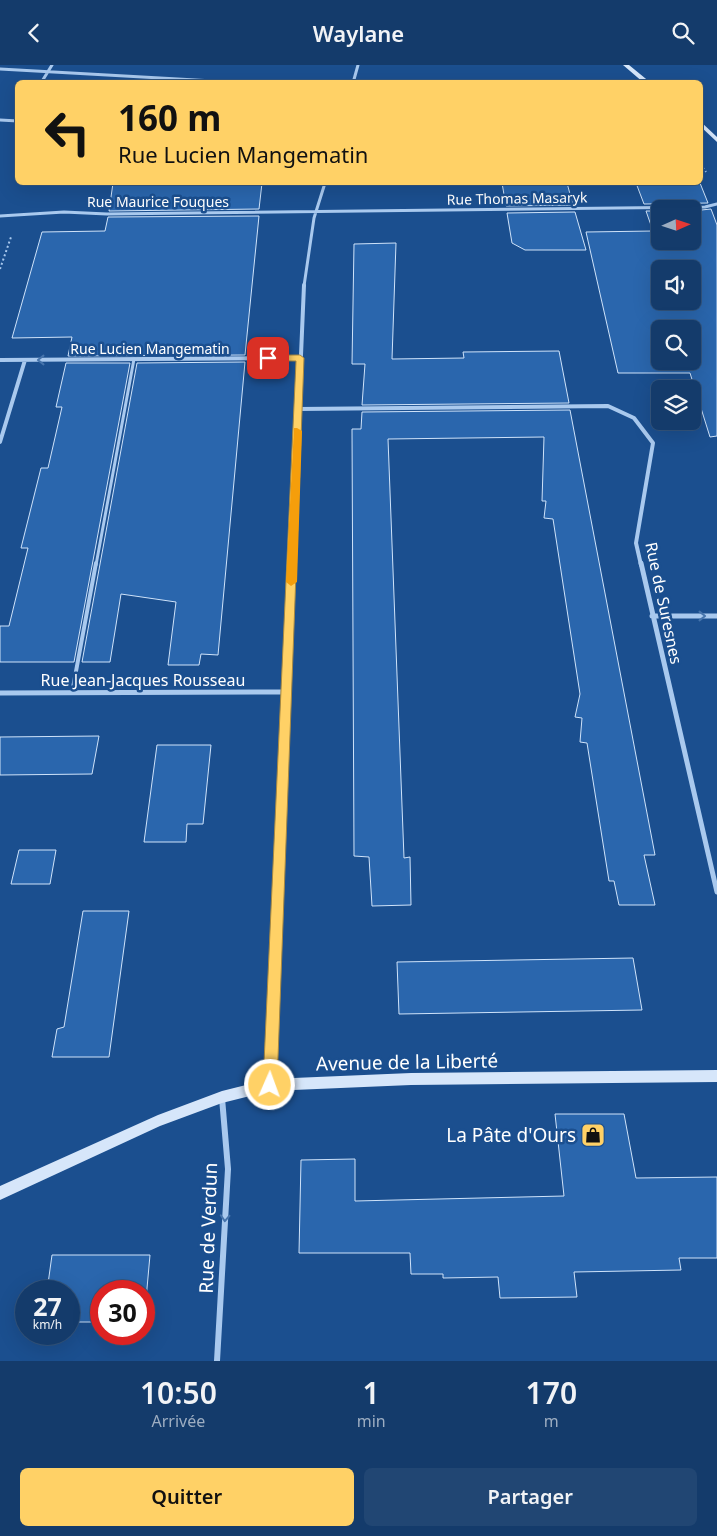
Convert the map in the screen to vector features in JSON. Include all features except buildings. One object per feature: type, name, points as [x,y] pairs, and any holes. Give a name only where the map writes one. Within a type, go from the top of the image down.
[{"type":"street","points":[[43,80],[52,65]]},
{"type":"street","points":[[354,80],[358,65]]},
{"type":"street","points":[[626,65],[644,80]]},
{"type":"street","points":[[0,69],[194,80]]},
{"type":"street","points":[[0,120],[15,121]]},
{"type":"street","points":[[703,126],[717,140]]},
{"type":"street","points":[[270,1085],[303,290],[316,211],[324,185]]},
{"type":"street","name":"Rue Thomas Masaryk","points":[[316,211],[705,207],[717,204]]},
{"type":"street","name":"Rue Maurice Fouques","points":[[0,215],[64,212],[107,214],[316,211]]},
{"type":"street","name":"Rue Lucien Mangematin","points":[[0,360],[300,358]]},
{"type":"street","points":[[0,442],[25,360]]},
{"type":"street","name":"Rue de Suresnes","points":[[298,409],[608,407],[634,418],[653,443],[636,543],[717,892]]},
{"type":"street","points":[[652,616],[717,616]]},
{"type":"street","name":"Rue Jean-Jacques Rousseau","points":[[0,693],[287,692]]},
{"type":"street","name":"Avenue de la Liberté","points":[[0,1193],[158,1121],[222,1097],[270,1085],[412,1079],[717,1077]]},
{"type":"street","name":"Rue de Verdun","points":[[218,1361],[228,1169],[222,1097]]},
{"type":"lane","points":[[72,693],[134,359]]},
{"type":"path","points":[[703,168],[706,172]]},
{"type":"path","points":[[0,269],[13,232]]},
{"type":"slow traffic","points":[[291,582],[297,431]]},
{"type":"place","name":"La Pâte d'Ours","points":[[593,1135]]},
{"type":"route","points":[[268,358],[300,358],[270,1085]]}]
